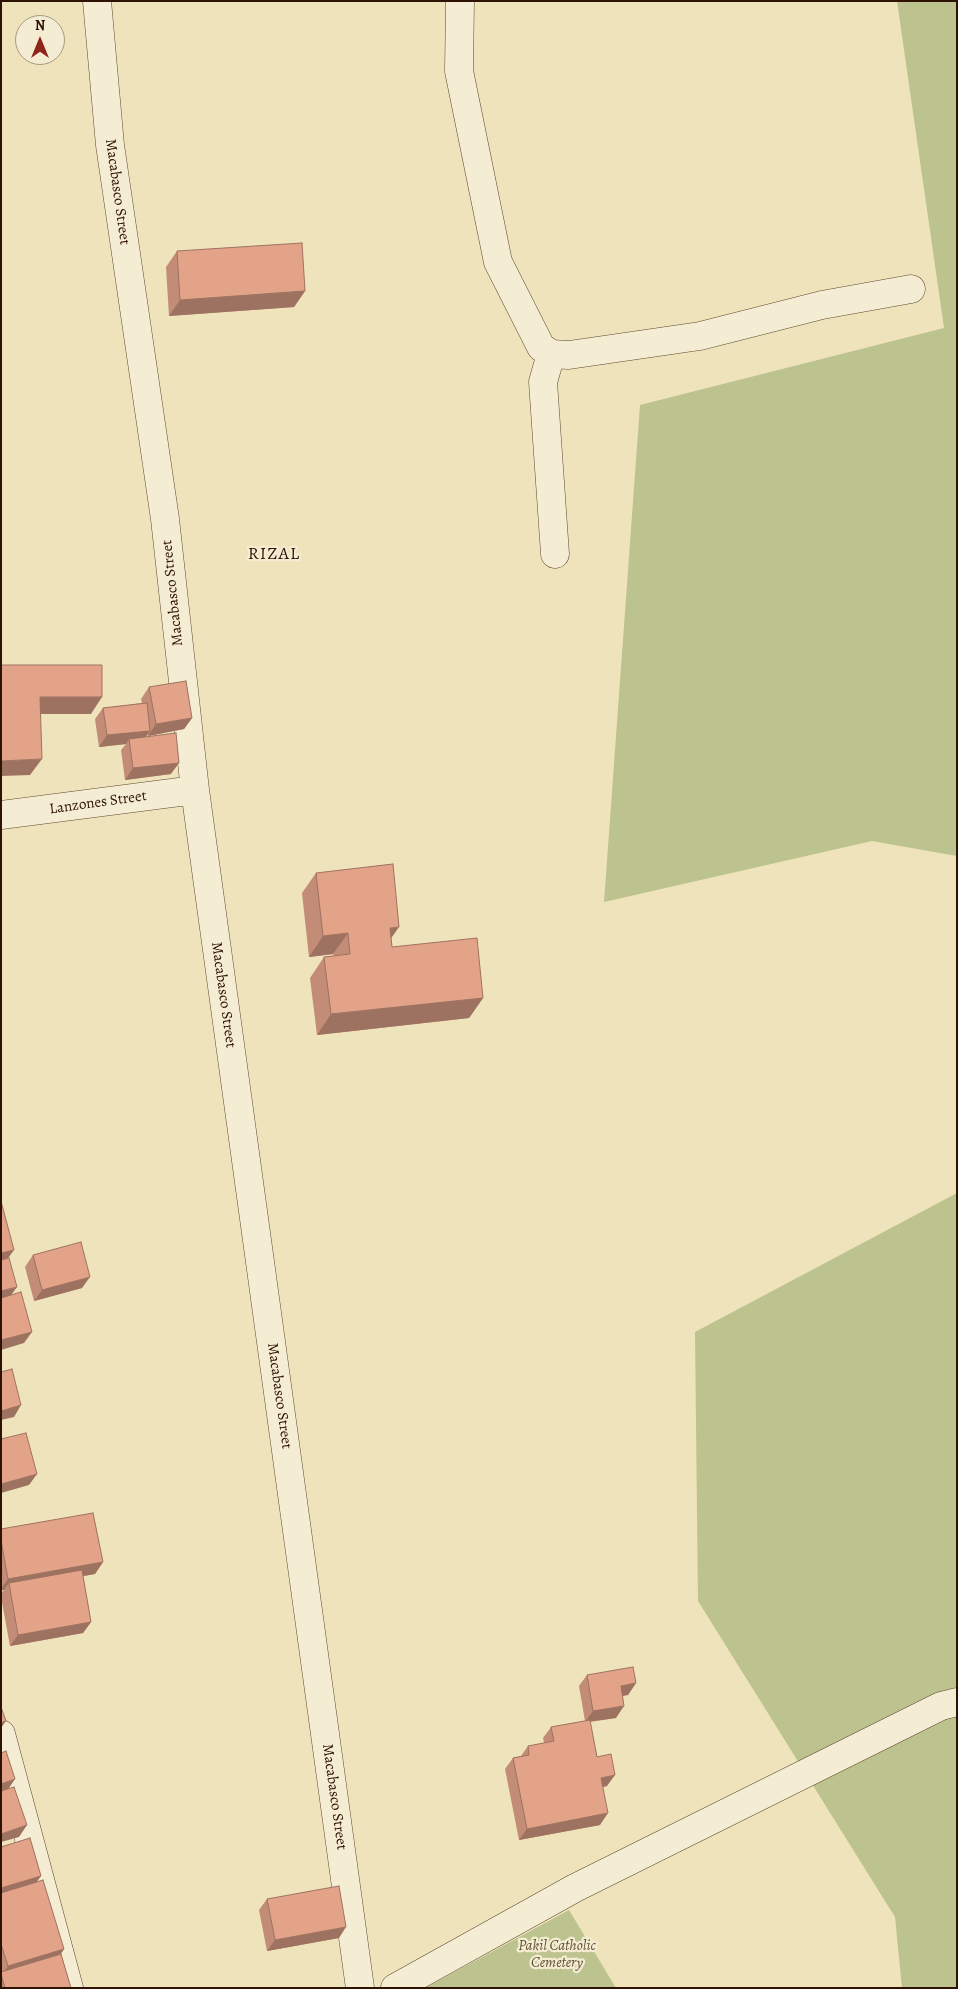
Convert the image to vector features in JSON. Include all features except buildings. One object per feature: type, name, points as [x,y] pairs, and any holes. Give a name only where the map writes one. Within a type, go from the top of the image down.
[{"type":"street","name":"Macabasco Street","points":[[97,1],[110,145],[164,519],[195,790],[360,1988]]},
{"type":"street","points":[[460,1],[460,71],[498,262],[541,347],[551,354],[569,355],[700,336],[822,305],[911,289]]},
{"type":"street","points":[[551,354],[543,382],[555,554]]},
{"type":"street","name":"Lanzones Street","points":[[1,815],[195,790]]},
{"type":"street","points":[[395,1988],[575,1888],[941,1706],[957,1702]]},
{"type":"street","points":[[1,1734],[70,1988]]},
{"type":"green space","points":[[897,1],[957,1],[957,856],[872,841],[604,902],[640,405],[944,328]]},
{"type":"green space","points":[[957,1193],[957,1988],[902,1988],[895,1917],[698,1601],[695,1332]]},
{"type":"green space","name":"Pakil Catholic Cemetery","points":[[569,1910],[616,1988],[425,1988]]},
{"type":"district","name":"RIZAL","points":[[274,555]]}]
